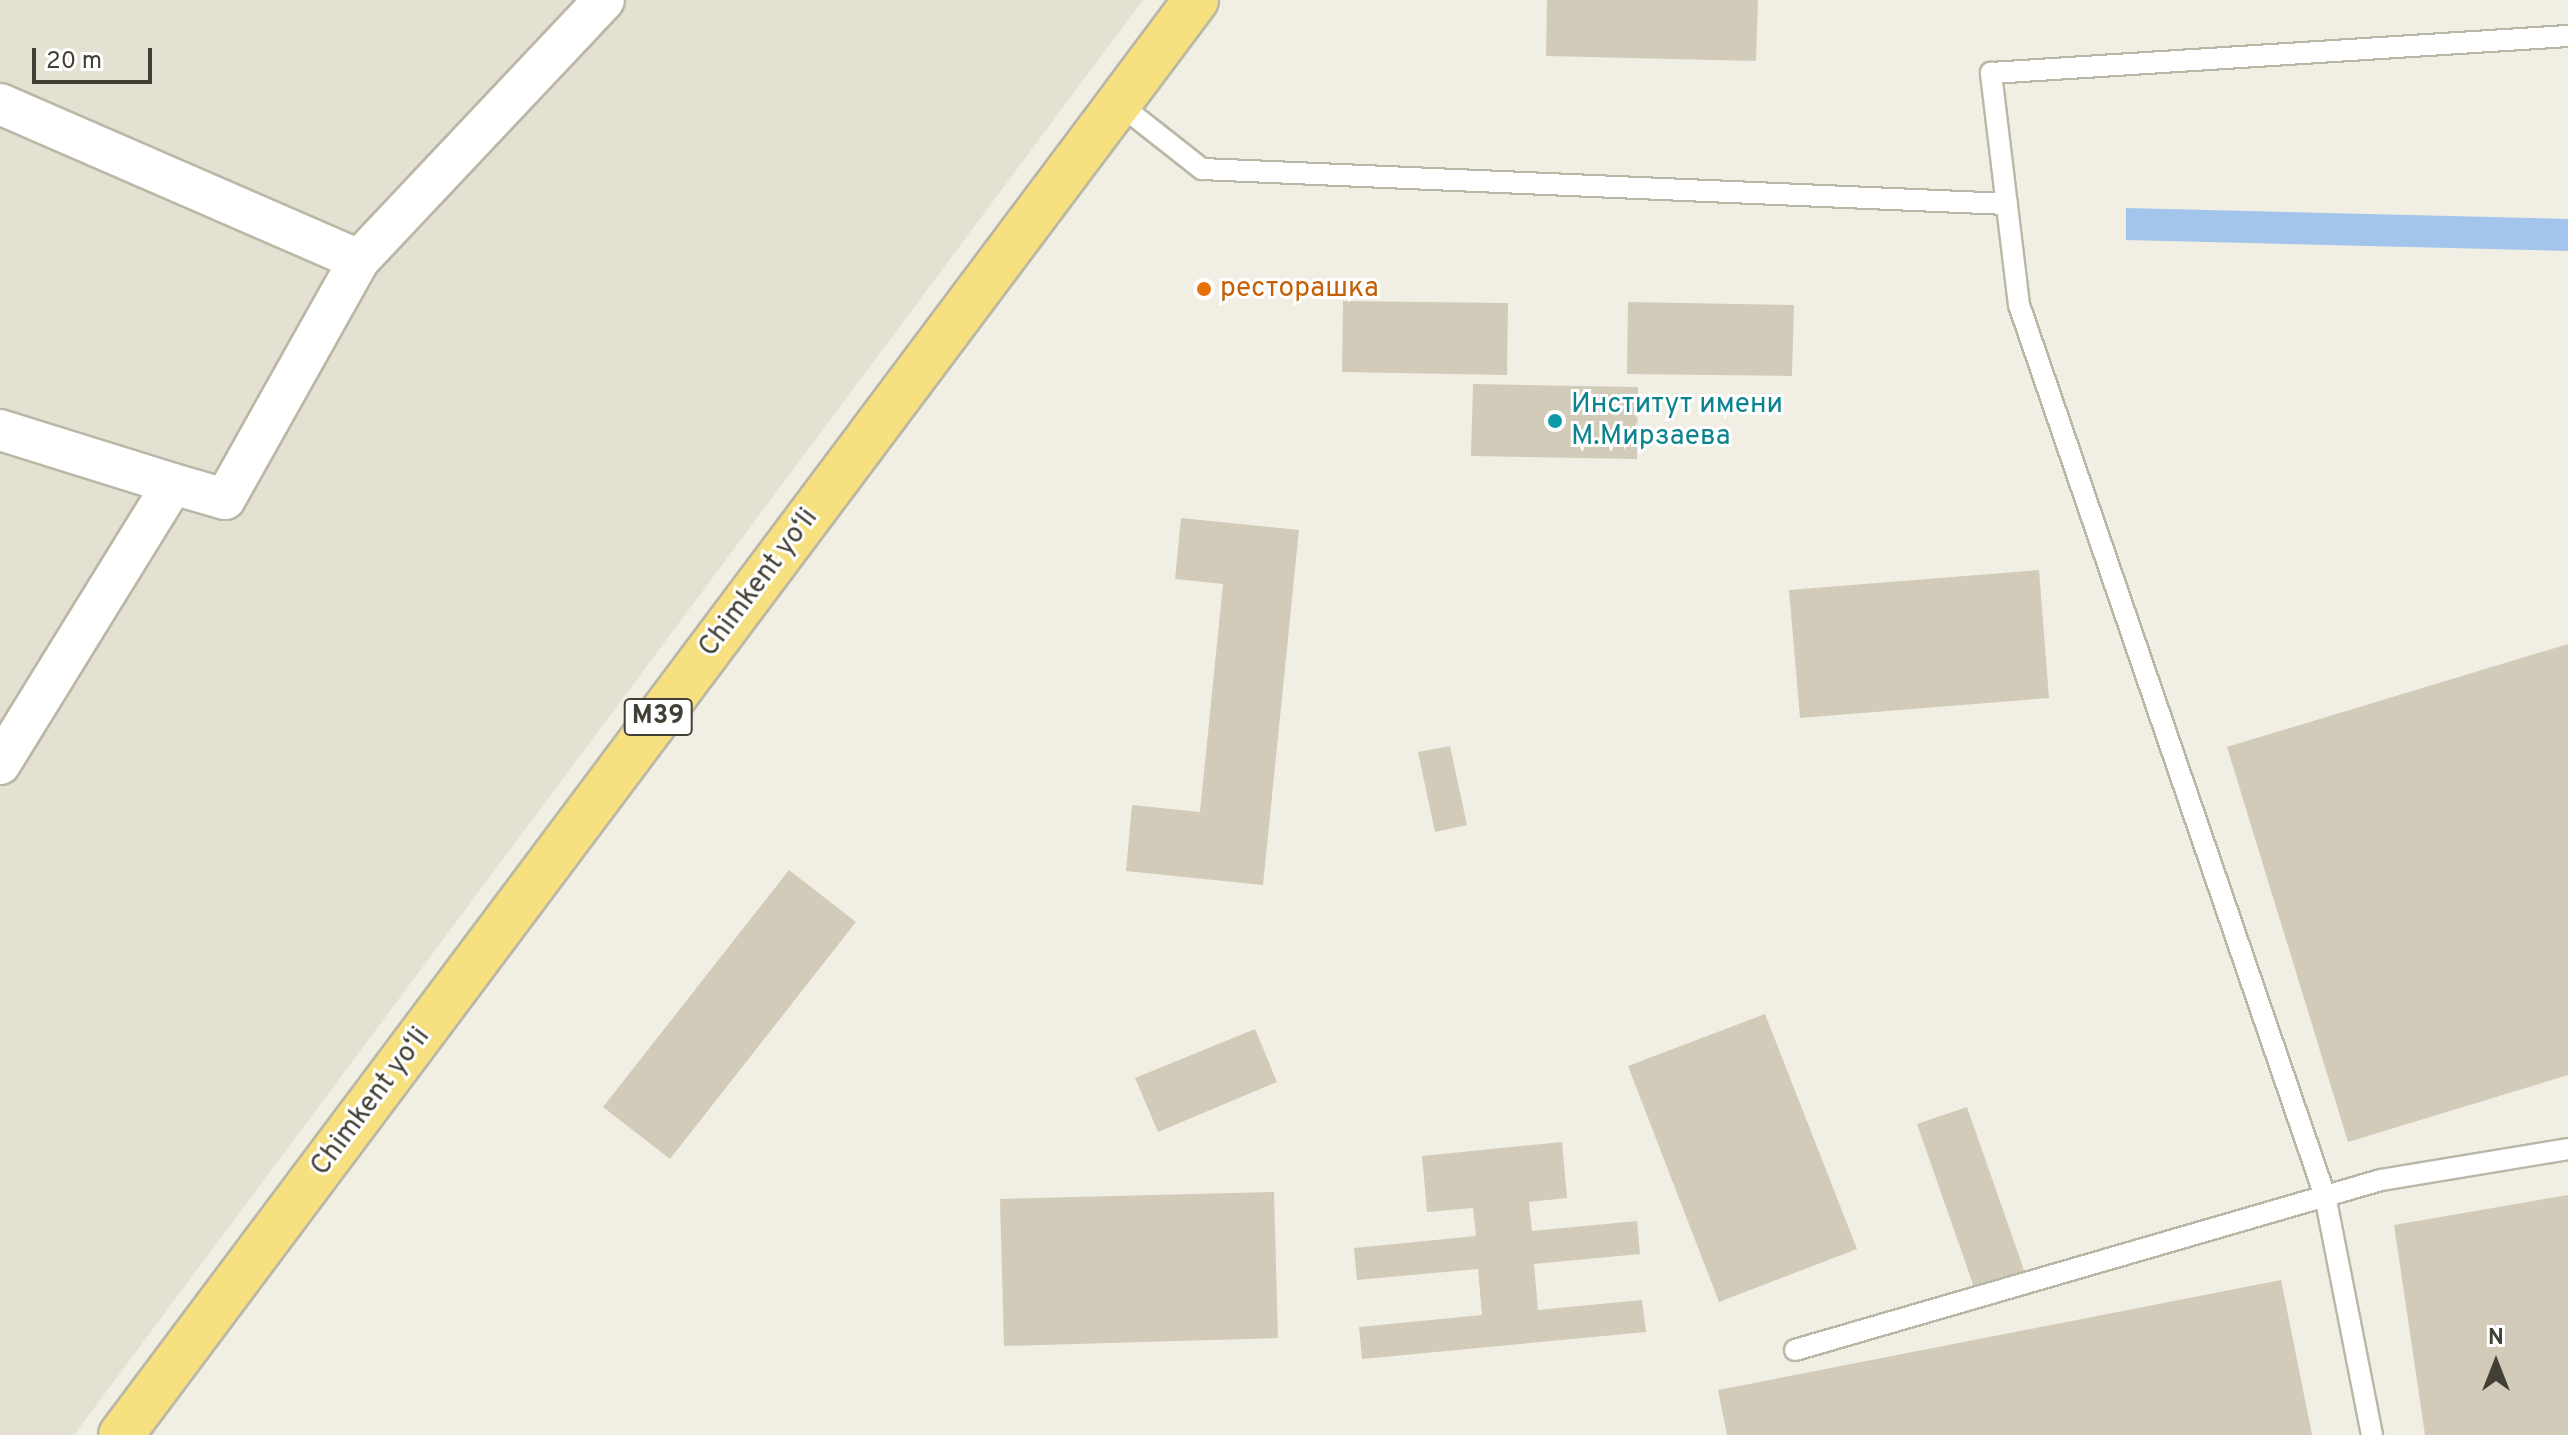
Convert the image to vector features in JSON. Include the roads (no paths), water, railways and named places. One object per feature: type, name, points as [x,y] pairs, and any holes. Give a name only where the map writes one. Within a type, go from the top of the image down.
[{"type":"highway","name":"Chimkent yo‘li","points":[[121,1435],[1196,0]]},
{"type":"street","points":[[0,430],[215,499],[230,493],[359,260],[604,0]]},
{"type":"street","points":[[0,104],[359,260]]},
{"type":"street","points":[[0,764],[173,484]]},
{"type":"lane","points":[[2372,1435],[2325,1196],[2019,305],[1991,73],[2568,36]]},
{"type":"lane","points":[[1118,103],[1202,169],[2007,204]]},
{"type":"lane","points":[[1795,1350],[2381,1180],[2568,1149]]},
{"type":"water","points":[[2126,208],[2568,219],[2568,251],[2126,240]]},
{"type":"place","name":"ресторашка","points":[[1204,289]]},
{"type":"place","name":"Институт имени М.Мирзаева","points":[[1555,421]]}]
